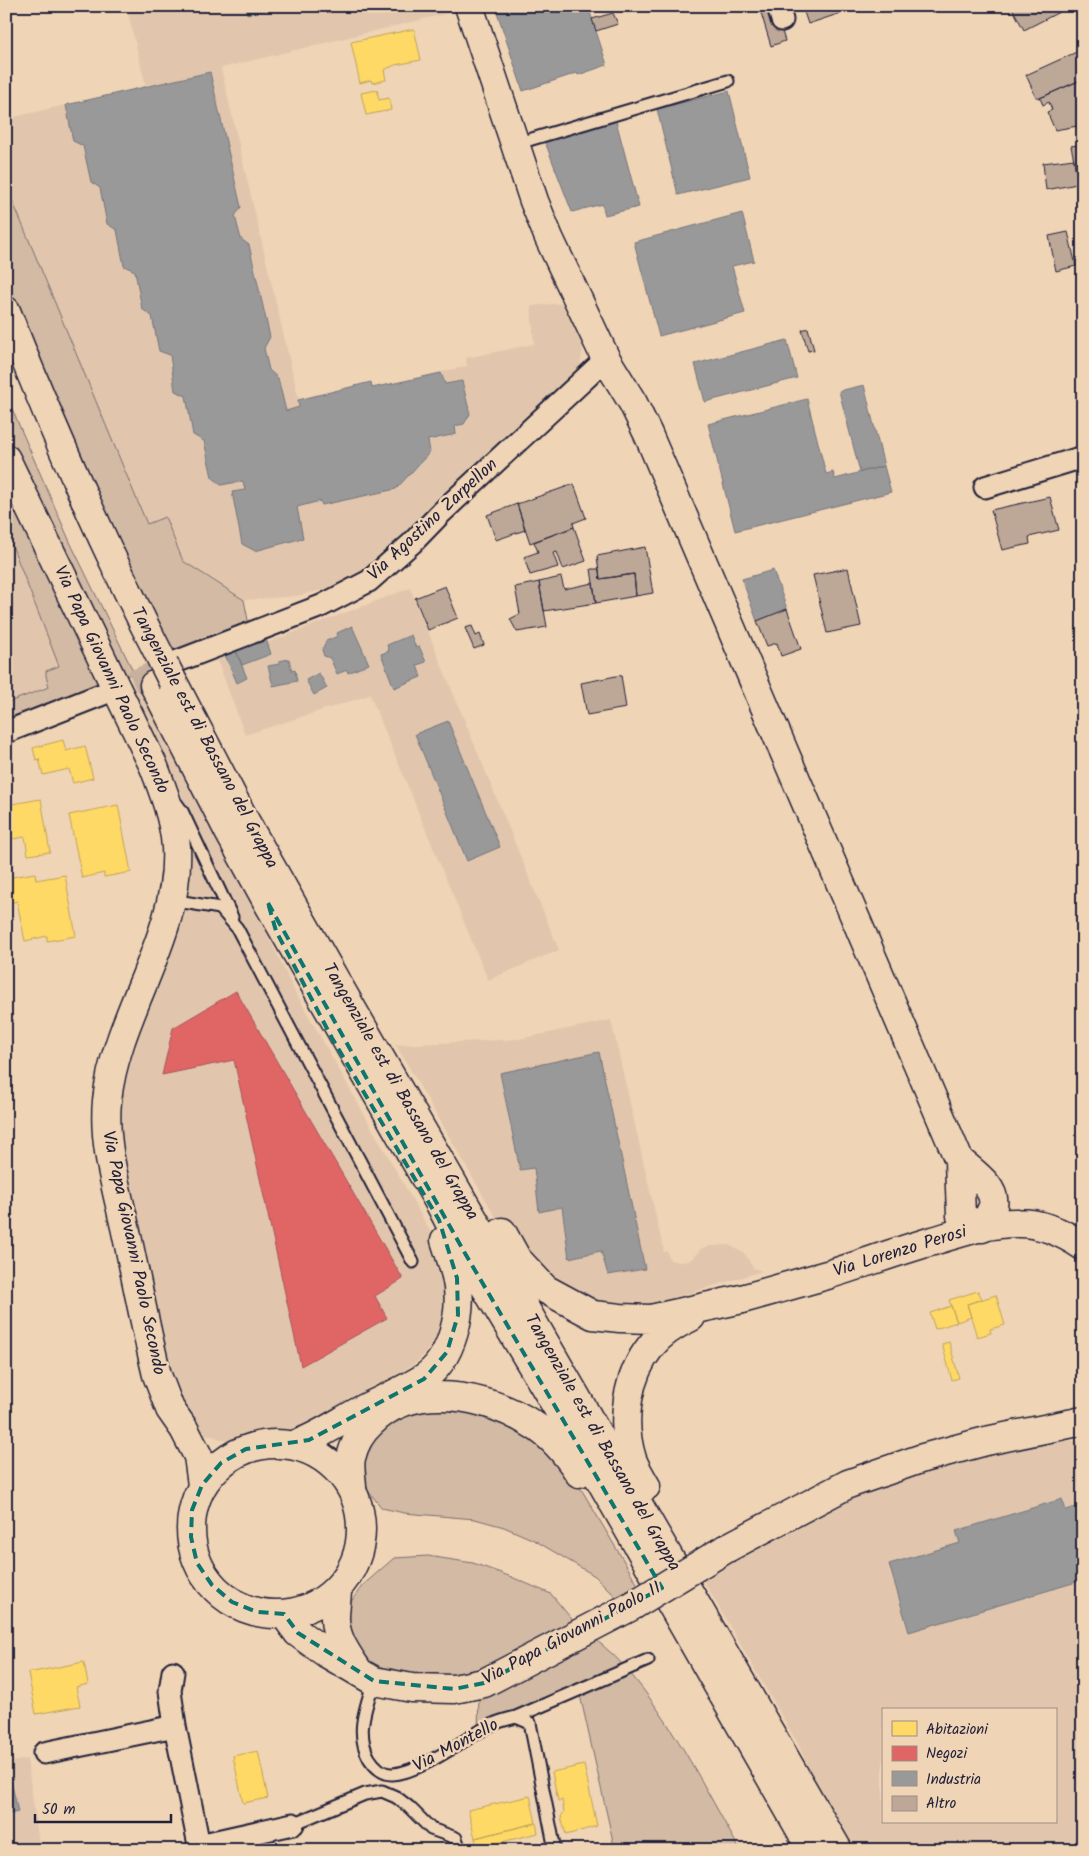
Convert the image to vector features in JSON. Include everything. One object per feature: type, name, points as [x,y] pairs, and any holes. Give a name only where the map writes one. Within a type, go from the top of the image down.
[{"type":"main road","points":[[469,6],[534,202],[606,359]]},
{"type":"main road","name":"Tangenziale est di Bassano del Grappa","points":[[6,311],[90,513],[136,609],[163,672],[229,832],[268,904],[440,1204],[466,1255],[594,1469],[794,1819],[826,1844]]},
{"type":"main road","name":"Tangenziale est di Bassano del Grappa","points":[[6,352],[34,426],[163,672],[245,821],[826,1844]]},
{"type":"main road","name":"Via Lorenzo Perosi","points":[[606,359],[633,403],[648,434],[959,1160],[961,1216],[982,1228]]},
{"type":"main road","name":"Via Papa Giovanni Paolo Secondo","points":[[6,459],[145,746],[162,785],[172,818],[176,846],[172,900],[161,937],[116,1053],[109,1082],[106,1118],[111,1159],[156,1369],[170,1409],[184,1429],[198,1456],[202,1485]]},
{"type":"main road","points":[[268,904],[276,931],[332,1038],[439,1220],[457,1278],[458,1315],[447,1352],[438,1365],[424,1378],[351,1415],[309,1440],[294,1445]]},
{"type":"main road","points":[[330,971],[354,991],[382,1025],[517,1259],[545,1289],[593,1315],[620,1318],[651,1319],[742,1299]]},
{"type":"main road","points":[[982,1228],[1021,1222],[1060,1233],[1083,1246]]},
{"type":"main road","name":"Via Lorenzo Perosi","points":[[742,1299],[898,1251],[982,1228]]},
{"type":"main road","points":[[742,1299],[692,1316],[676,1324],[652,1345],[643,1359],[630,1388],[627,1429],[632,1458],[802,1756],[826,1844]]},
{"type":"main road","points":[[352,1488],[351,1458],[356,1444],[365,1429],[390,1407],[407,1401],[442,1397],[472,1399],[492,1404],[534,1424],[550,1437],[578,1471],[645,1600],[753,1774],[794,1819]]},
{"type":"main road","name":"Via Papa Giovanni Paolo II","points":[[284,1614],[298,1633],[326,1653],[367,1677],[412,1688],[454,1689],[484,1683],[645,1600],[727,1548],[848,1484],[923,1458],[986,1441],[1081,1420]]},
{"type":"main road","name":"Via Papa Giovanni Paolo Secondo","points":[[184,1429],[211,1444],[246,1449]]},
{"type":"main road","name":"Via Papa Giovanni Paolo Secondo","points":[[269,1443],[294,1445],[312,1451],[328,1460],[352,1488],[361,1515],[362,1532],[360,1548],[355,1564],[337,1589],[321,1602],[303,1610],[284,1614],[257,1612],[232,1602],[212,1585],[197,1563],[191,1537],[192,1510],[202,1485],[221,1463],[246,1449],[269,1443]]},
{"type":"main road","points":[[337,1589],[334,1618],[337,1633],[342,1645],[367,1677]]},
{"type":"street","name":"Via Agostino Zarpellon","points":[[163,672],[321,606],[369,582],[606,359]]},
{"type":"street","points":[[985,487],[1083,457]]},
{"type":"street","points":[[6,732],[103,694]]},
{"type":"street","points":[[173,1672],[170,1691],[175,1726],[199,1847],[293,1824]]},
{"type":"street","points":[[44,1753],[175,1726]]},
{"type":"lane","points":[[515,144],[728,81]]},
{"type":"lane","points":[[162,785],[182,811],[237,928],[413,1262]]},
{"type":"lane","points":[[172,900],[220,908],[237,928]]},
{"type":"lane","points":[[516,1717],[648,1660]]},
{"type":"lane","name":"Via Montello","points":[[367,1677],[362,1721],[366,1751],[374,1767],[390,1775],[410,1771],[492,1724],[516,1717],[530,1723],[555,1850]]},
{"type":"lane","points":[[293,1824],[364,1794],[382,1792],[409,1806],[432,1829],[456,1838],[460,1850]]},
{"type":"highlighted area","points":[[268,903],[466,1255],[662,1588],[484,1683],[454,1689],[374,1681],[298,1633],[284,1614],[257,1612],[232,1602],[212,1585],[197,1563],[191,1537],[192,1510],[202,1485],[221,1463],[246,1449],[309,1440],[424,1379],[447,1352],[458,1315],[457,1278],[439,1220],[332,1038],[276,931]]},
{"type":"shaded area","points":[[126,6],[455,6],[457,11],[221,68],[300,405],[467,366],[466,358],[534,344],[531,306],[565,303],[584,341],[580,366],[498,447],[379,560],[357,576],[326,589],[298,596],[244,600],[183,561],[165,517],[147,525],[6,185],[6,119],[146,86]]},
{"type":"shaded area","points":[[6,185],[147,524],[165,517],[183,561],[244,600],[250,630],[170,658],[37,365],[6,288]]},
{"type":"shaded area","points":[[6,395],[70,542],[134,673],[118,679],[6,443]]},
{"type":"shaded area","points":[[6,491],[102,689],[6,723]]},
{"type":"shaded area","points":[[6,491],[102,689],[6,723],[6,703],[49,687],[46,671],[59,666],[6,530]]},
{"type":"shaded area","points":[[410,588],[559,950],[488,980],[370,695],[245,735],[214,651],[262,638],[266,643]]},
{"type":"shaded area","points":[[138,679],[256,910],[293,988],[442,1252],[447,1305],[438,1332],[430,1347],[418,1361],[397,1375],[349,1398],[310,1425],[289,1435],[261,1442],[227,1441],[200,1432],[166,1379],[118,1148],[116,1104],[185,848],[202,839],[122,685]]},
{"type":"shaded area","points":[[611,1020],[664,1252],[667,1251],[670,1260],[680,1262],[689,1261],[702,1248],[729,1245],[745,1254],[753,1268],[762,1271],[658,1303],[626,1306],[598,1303],[570,1293],[506,1235],[396,1045],[519,1039]]},
{"type":"shaded area","points":[[411,1401],[512,1418],[574,1477],[638,1585],[616,1597],[595,1576],[534,1540],[504,1527],[475,1519],[404,1513],[382,1508],[368,1491],[360,1471],[361,1445]]},
{"type":"shaded area","points":[[1062,1440],[1083,1442],[1083,1850],[847,1850],[798,1744],[700,1575],[788,1523],[916,1468],[966,1461]]},
{"type":"shaded area","points":[[428,1556],[473,1563],[551,1594],[575,1623],[469,1680],[408,1679],[359,1657],[344,1612],[362,1586],[394,1558]]},
{"type":"shaded area","points":[[591,1635],[618,1660],[656,1707],[686,1754],[740,1850],[615,1850],[578,1686],[478,1728],[479,1697]]},
{"type":"shaded area","points":[[27,1759],[40,1850],[6,1850],[6,1763]]},
{"type":"building: Abitazioni","points":[[414,29],[421,60],[395,65],[384,70],[386,80],[372,83],[371,80],[360,83],[351,42]]},
{"type":"building: Abitazioni","points":[[377,90],[379,100],[389,98],[391,110],[366,115],[361,93]]},
{"type":"building: Abitazioni","points":[[63,740],[66,751],[85,746],[93,778],[73,783],[69,769],[43,775],[39,759],[36,760],[33,748]]},
{"type":"building: Abitazioni","points":[[41,799],[50,852],[28,855],[25,837],[6,840],[6,805]]},
{"type":"building: Abitazioni","points":[[118,805],[131,872],[104,877],[104,873],[82,878],[69,815]]},
{"type":"building: Abitazioni","points":[[35,873],[36,880],[65,875],[76,936],[47,941],[47,936],[25,941],[17,901],[10,903],[6,878]]},
{"type":"building: Abitazioni","points":[[978,1291],[982,1299],[967,1304],[971,1317],[957,1322],[949,1300]]},
{"type":"building: Abitazioni","points":[[996,1295],[1005,1325],[990,1329],[991,1333],[977,1337],[967,1304]]},
{"type":"building: Abitazioni","points":[[951,1306],[957,1322],[935,1329],[930,1313]]},
{"type":"building: Abitazioni","points":[[949,1342],[959,1378],[952,1380],[942,1344]]},
{"type":"building: Abitazioni","points":[[84,1662],[88,1684],[76,1687],[80,1706],[36,1714],[28,1673]]},
{"type":"building: Abitazioni","points":[[258,1751],[268,1798],[243,1803],[233,1756]]},
{"type":"building: Abitazioni","points":[[584,1765],[597,1826],[566,1835],[561,1817],[564,1812],[562,1800],[558,1801],[552,1772]]},
{"type":"building: Abitazioni","points":[[530,1796],[536,1823],[475,1838],[468,1810]]},
{"type":"building: Abitazioni","points":[[536,1823],[538,1833],[477,1848],[475,1838]]},
{"type":"building: Negozi","points":[[236,991],[403,1279],[375,1296],[387,1318],[301,1366],[234,1060],[162,1075],[173,1028]]},
{"type":"building: Industria","points":[[246,6],[285,6],[247,14]]},
{"type":"building: Industria","points":[[495,6],[588,6],[607,65],[523,91]]},
{"type":"building: Industria","points":[[210,72],[241,207],[235,216],[241,239],[249,245],[270,337],[264,348],[269,370],[278,378],[286,411],[299,407],[298,400],[371,382],[372,388],[441,373],[445,384],[462,381],[470,414],[464,424],[455,426],[456,434],[428,440],[430,452],[396,489],[322,505],[320,501],[297,507],[303,538],[255,551],[242,544],[232,492],[245,490],[243,481],[221,485],[212,477],[204,441],[193,435],[186,396],[175,391],[170,355],[159,351],[152,316],[142,309],[135,271],[124,266],[117,230],[107,224],[100,188],[91,182],[83,146],[73,141],[66,105]]},
{"type":"building: Industria","points":[[729,91],[750,177],[678,195],[657,109]]},
{"type":"building: Industria","points":[[616,121],[639,207],[605,215],[602,204],[572,212],[545,142],[584,131],[583,129]]},
{"type":"building: Industria","points":[[742,213],[754,261],[732,266],[745,313],[659,336],[634,242]]},
{"type":"building: Industria","points":[[787,340],[797,378],[705,402],[695,364]]},
{"type":"building: Industria","points":[[864,385],[884,466],[860,472],[839,391]]},
{"type":"building: Industria","points":[[807,399],[826,474],[833,472],[835,479],[884,466],[891,492],[735,531],[708,424]]},
{"type":"building: Industria","points":[[773,570],[787,609],[757,621],[742,579]]},
{"type":"building: Industria","points":[[352,626],[369,664],[348,673],[347,670],[337,674],[330,658],[324,656],[322,650],[326,641],[338,636],[337,633]]},
{"type":"building: Industria","points":[[411,635],[416,648],[419,646],[426,662],[417,665],[421,677],[394,688],[381,654],[389,651],[387,645]]},
{"type":"building: Industria","points":[[266,639],[271,654],[242,665],[236,651]]},
{"type":"building: Industria","points":[[236,651],[247,678],[237,683],[225,655]]},
{"type":"building: Industria","points":[[289,659],[292,671],[295,670],[297,681],[273,686],[268,666],[279,664],[279,661]]},
{"type":"building: Industria","points":[[319,673],[327,688],[314,695],[306,680]]},
{"type":"building: Industria","points":[[448,721],[500,847],[467,861],[415,734]]},
{"type":"building: Industria","points":[[599,1052],[645,1269],[608,1275],[601,1251],[569,1258],[562,1207],[539,1212],[534,1168],[520,1170],[500,1073]]},
{"type":"building: Industria","points":[[1062,1499],[1066,1510],[1083,1505],[1083,1580],[909,1632],[889,1564],[960,1543],[956,1531]]},
{"type":"building: Industria","points":[[11,1780],[18,1812],[6,1815],[6,1781]]},
{"type":"building: Altro","points":[[759,6],[774,6],[785,41],[771,46]]},
{"type":"building: Altro","points":[[802,6],[839,6],[841,13],[808,24]]},
{"type":"building: Altro","points":[[1011,6],[1071,6],[1024,30]]},
{"type":"building: Altro","points":[[613,13],[618,24],[596,31],[592,19]]},
{"type":"building: Altro","points":[[1083,49],[1083,79],[1040,98],[1036,97],[1026,75]]},
{"type":"building: Altro","points":[[1083,79],[1083,125],[1055,130],[1047,112],[1052,110],[1049,102],[1043,105],[1040,98]]},
{"type":"building: Altro","points":[[1083,144],[1083,183],[1079,184],[1071,146]]},
{"type":"building: Altro","points":[[1074,159],[1077,184],[1046,190],[1043,163]]},
{"type":"building: Altro","points":[[1068,232],[1076,266],[1056,271],[1049,236]]},
{"type":"building: Altro","points":[[808,328],[814,350],[808,351],[802,330]]},
{"type":"building: Altro","points":[[574,484],[586,518],[573,523],[574,527],[530,543],[517,504]]},
{"type":"building: Altro","points":[[1050,497],[1059,530],[1029,537],[1030,544],[1002,550],[991,510]]},
{"type":"building: Altro","points":[[517,504],[525,530],[496,540],[487,515]]},
{"type":"building: Altro","points":[[574,527],[586,561],[563,569],[557,552],[553,553],[558,567],[530,575],[524,557],[538,552],[534,542]]},
{"type":"building: Altro","points":[[645,547],[653,593],[636,596],[634,574],[600,579],[597,556]]},
{"type":"building: Altro","points":[[848,568],[861,626],[827,633],[813,575]]},
{"type":"building: Altro","points":[[591,569],[599,569],[600,579],[634,574],[636,596],[596,603]]},
{"type":"building: Altro","points":[[561,577],[564,589],[593,583],[596,603],[544,611],[539,582]]},
{"type":"building: Altro","points":[[539,582],[547,627],[517,632],[510,619],[520,614],[515,587]]},
{"type":"building: Altro","points":[[445,586],[458,618],[428,630],[415,598]]},
{"type":"building: Altro","points":[[787,609],[801,649],[781,656],[777,643],[767,646],[757,621]]},
{"type":"building: Altro","points":[[472,626],[476,636],[480,634],[484,645],[474,649],[465,628]]},
{"type":"building: Altro","points":[[621,675],[626,708],[587,715],[581,683]]},
{"type":"tunnel","points":[[103,694],[169,665]]}]
